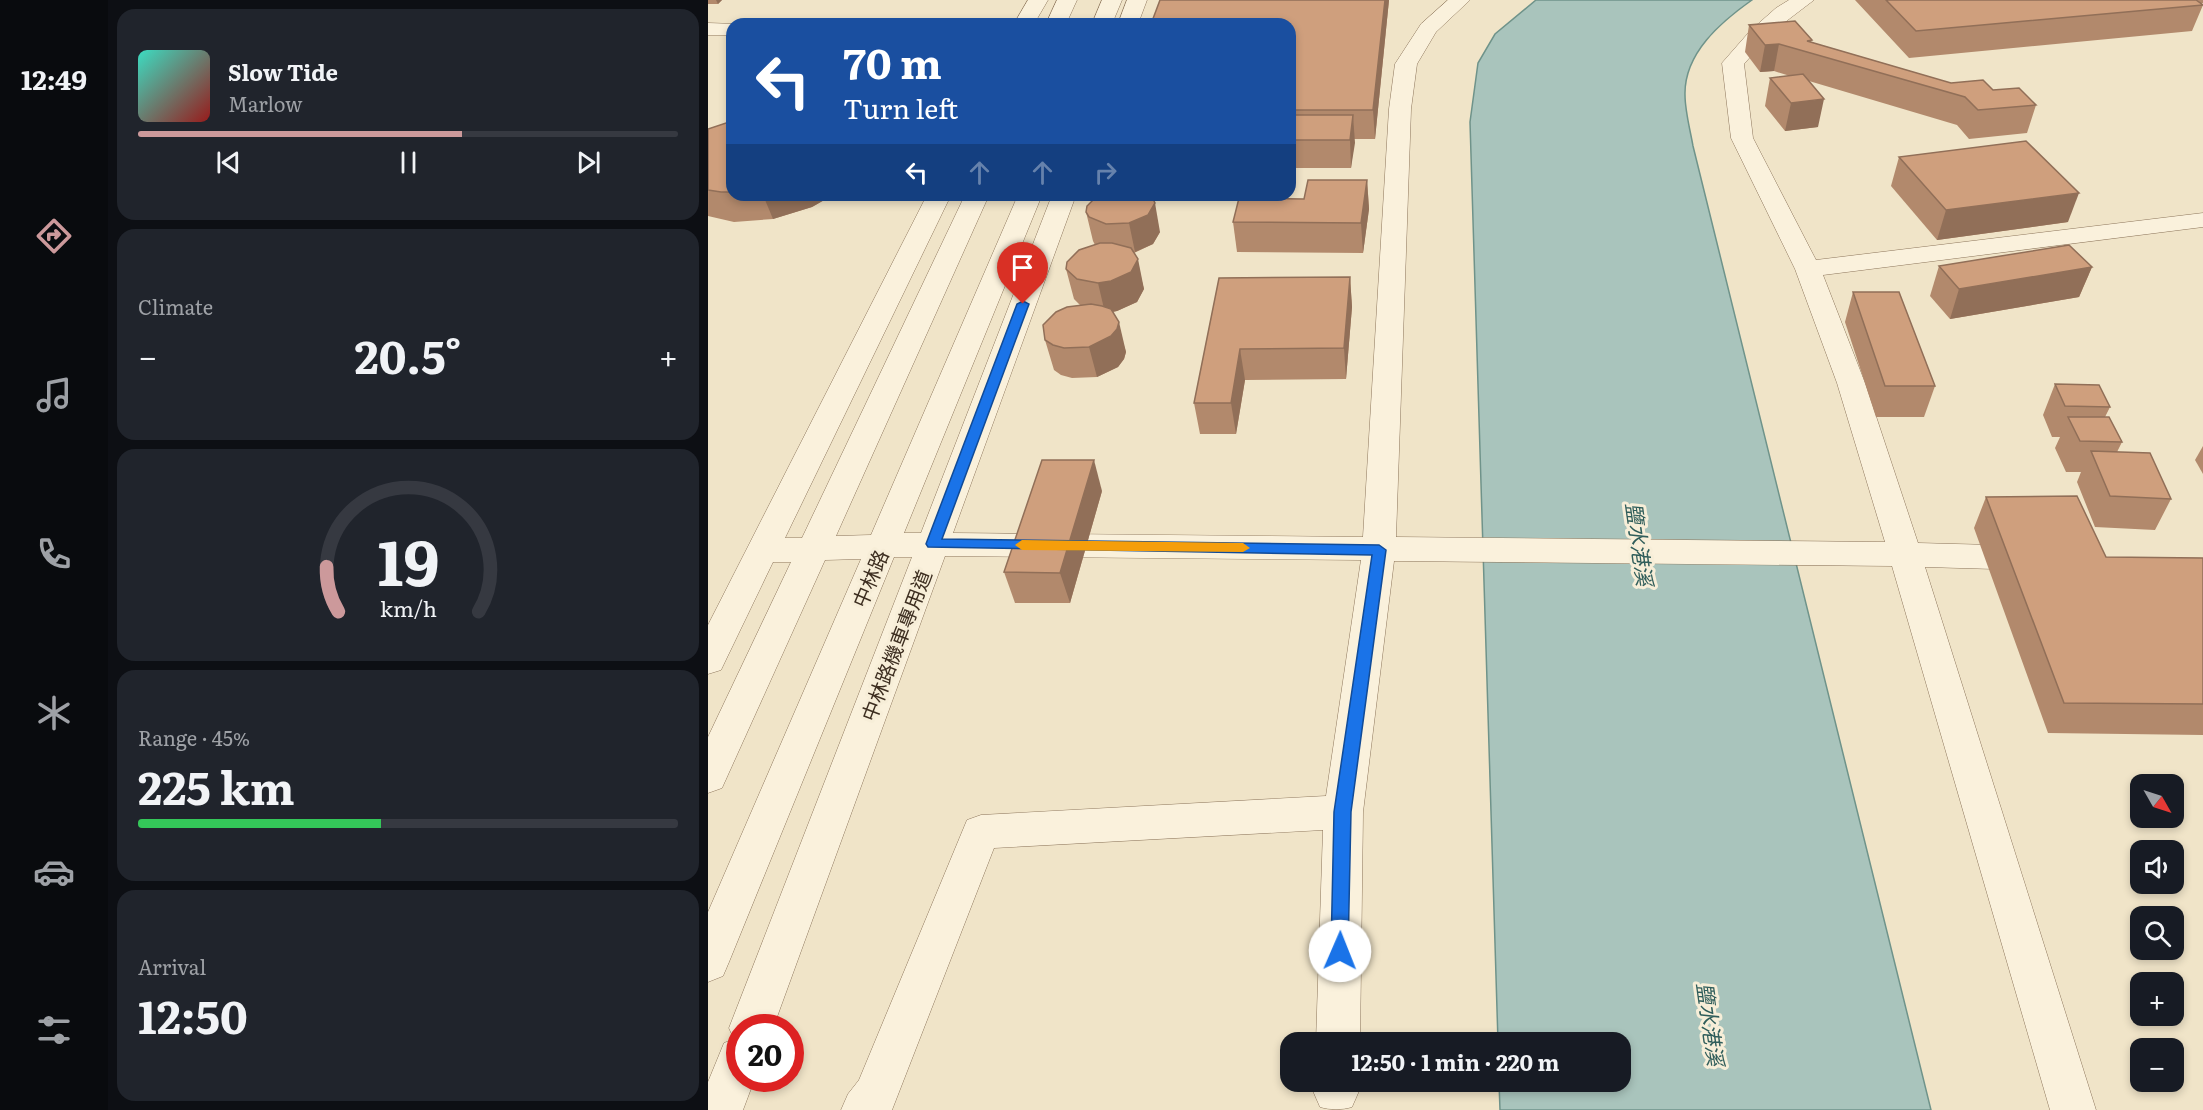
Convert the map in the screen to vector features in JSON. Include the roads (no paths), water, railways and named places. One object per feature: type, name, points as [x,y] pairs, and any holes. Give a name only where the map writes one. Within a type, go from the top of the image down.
[{"type":"street","points":[[1028,18],[1038,0]]},
{"type":"street","points":[[1059,18],[1067,0]]},
{"type":"street","points":[[1104,18],[1112,0]]},
{"type":"street","points":[[1130,18],[1137,0]]},
{"type":"street","points":[[1338,1032],[1342,812],[1379,550],[1400,109],[1406,64],[1428,28],[1460,0]]},
{"type":"street","points":[[1804,0],[1785,10],[1758,33],[1733,63],[1742,138],[1808,269],[1851,383],[2073,1110]]},
{"type":"street","points":[[708,29],[726,29]]},
{"type":"street","points":[[708,660],[936,201]]},
{"type":"street","points":[[708,777],[974,201]]},
{"type":"street","name":"中林路","points":[[708,962],[1027,201]]},
{"type":"street","name":"中林路機車專用道","points":[[757,1014],[1062,201]]},
{"type":"street","points":[[1808,269],[2203,220]]},
{"type":"street","points":[[762,551],[933,544],[1905,554],[2060,559]]},
{"type":"street","points":[[864,1110],[875,1096],[981,832],[1342,812]]},
{"type":"street","points":[[720,1110],[727,1092]]},
{"type":"water","name":"鹽水港溪","points":[[1536,0],[1752,0],[1728,18],[1706,40],[1698,52],[1686,80],[1687,114],[1931,1110],[1500,1110],[1499,1092],[1631,1092],[1631,1032],[1498,1032],[1470,122],[1478,63],[1495,34]]}]
